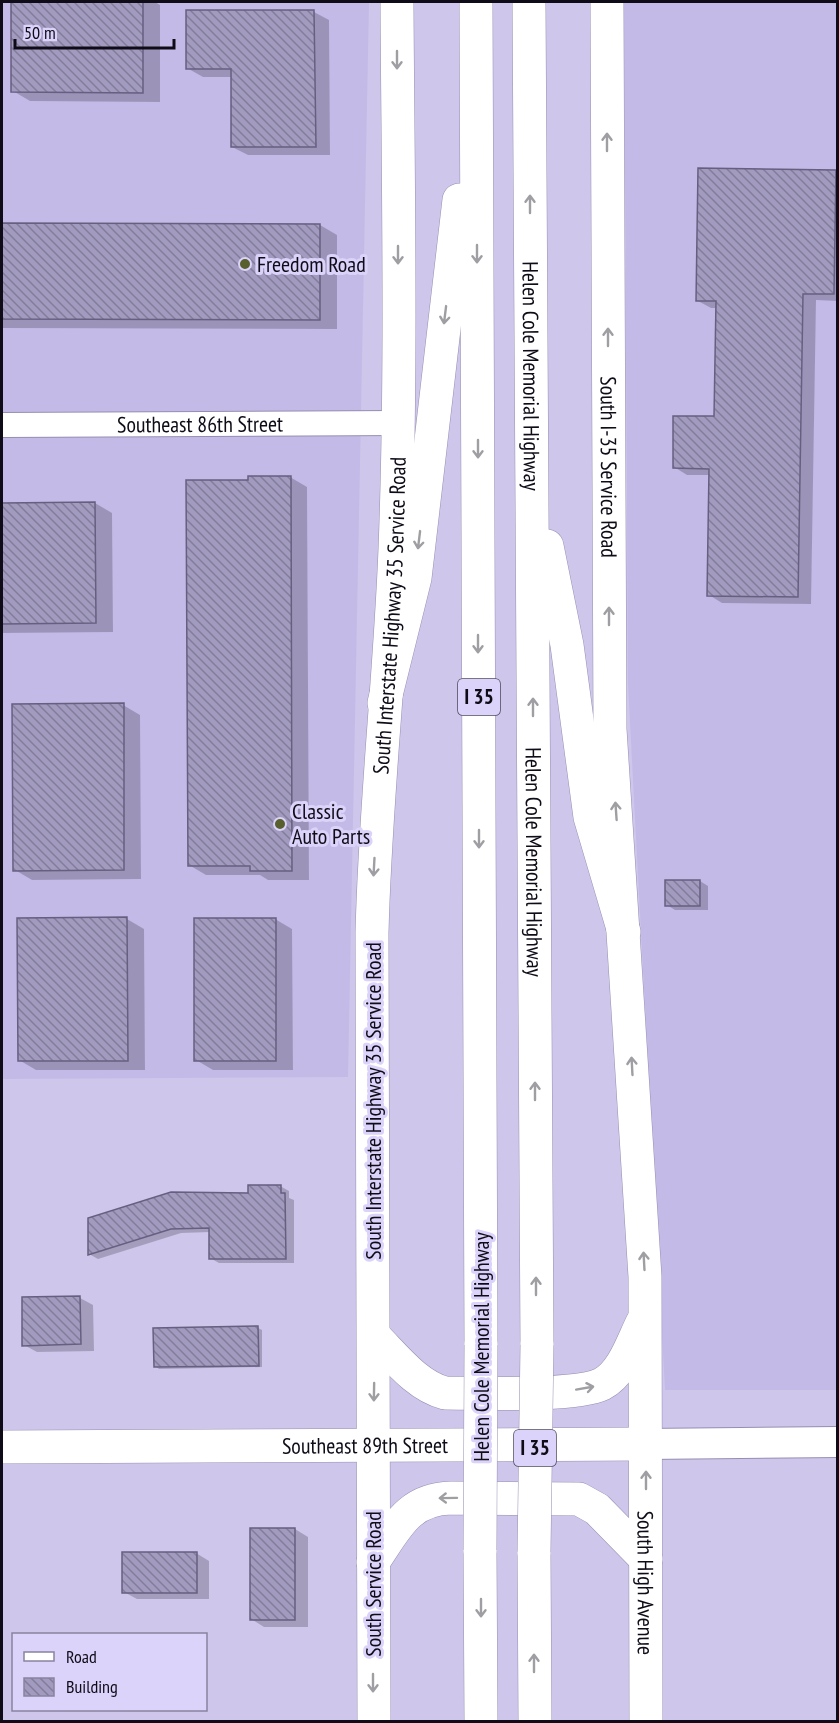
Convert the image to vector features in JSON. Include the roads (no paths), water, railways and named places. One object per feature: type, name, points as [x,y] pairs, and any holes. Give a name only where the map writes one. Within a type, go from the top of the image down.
[{"type":"main road","name":"South Interstate Highway 35 Service Road","points":[[373,1446],[375,1338],[372,933],[384,704],[395,552],[399,423],[397,2]]},
{"type":"main road","name":"Helen Cole Memorial Highway","points":[[476,2],[481,1722]]},
{"type":"main road","name":"Helen Cole Memorial Highway","points":[[529,2],[537,1344],[534,1551],[535,1722]]},
{"type":"main road","name":"South I-35 Service Road","points":[[607,2],[610,729],[624,932]]},
{"type":"main road","points":[[384,704],[415,578],[476,49]]},
{"type":"main road","points":[[532,473],[567,645],[590,817],[624,932],[644,1265],[645,1444]]},
{"type":"main road","points":[[375,1338],[408,1370],[436,1391],[445,1393],[562,1391],[603,1384],[615,1374],[645,1319]]},
{"type":"main road","name":"Southeast 89th Street","points":[[2,1447],[645,1444]]},
{"type":"main road","name":"South High Avenue","points":[[645,1444],[646,1722]]},
{"type":"main road","name":"South Service Road","points":[[373,1446],[374,1722]]},
{"type":"main road","points":[[373,1562],[410,1510],[436,1498],[579,1499],[597,1509],[646,1559]]},
{"type":"street","name":"Southeast 86th Street","points":[[2,425],[399,423]]},
{"type":"street","name":"Southeast 89th Street","points":[[645,1444],[837,1442]]},
{"type":"place","name":"Freedom Road","points":[[245,264]]},
{"type":"place","name":"Classic Auto Parts","points":[[280,824]]}]
